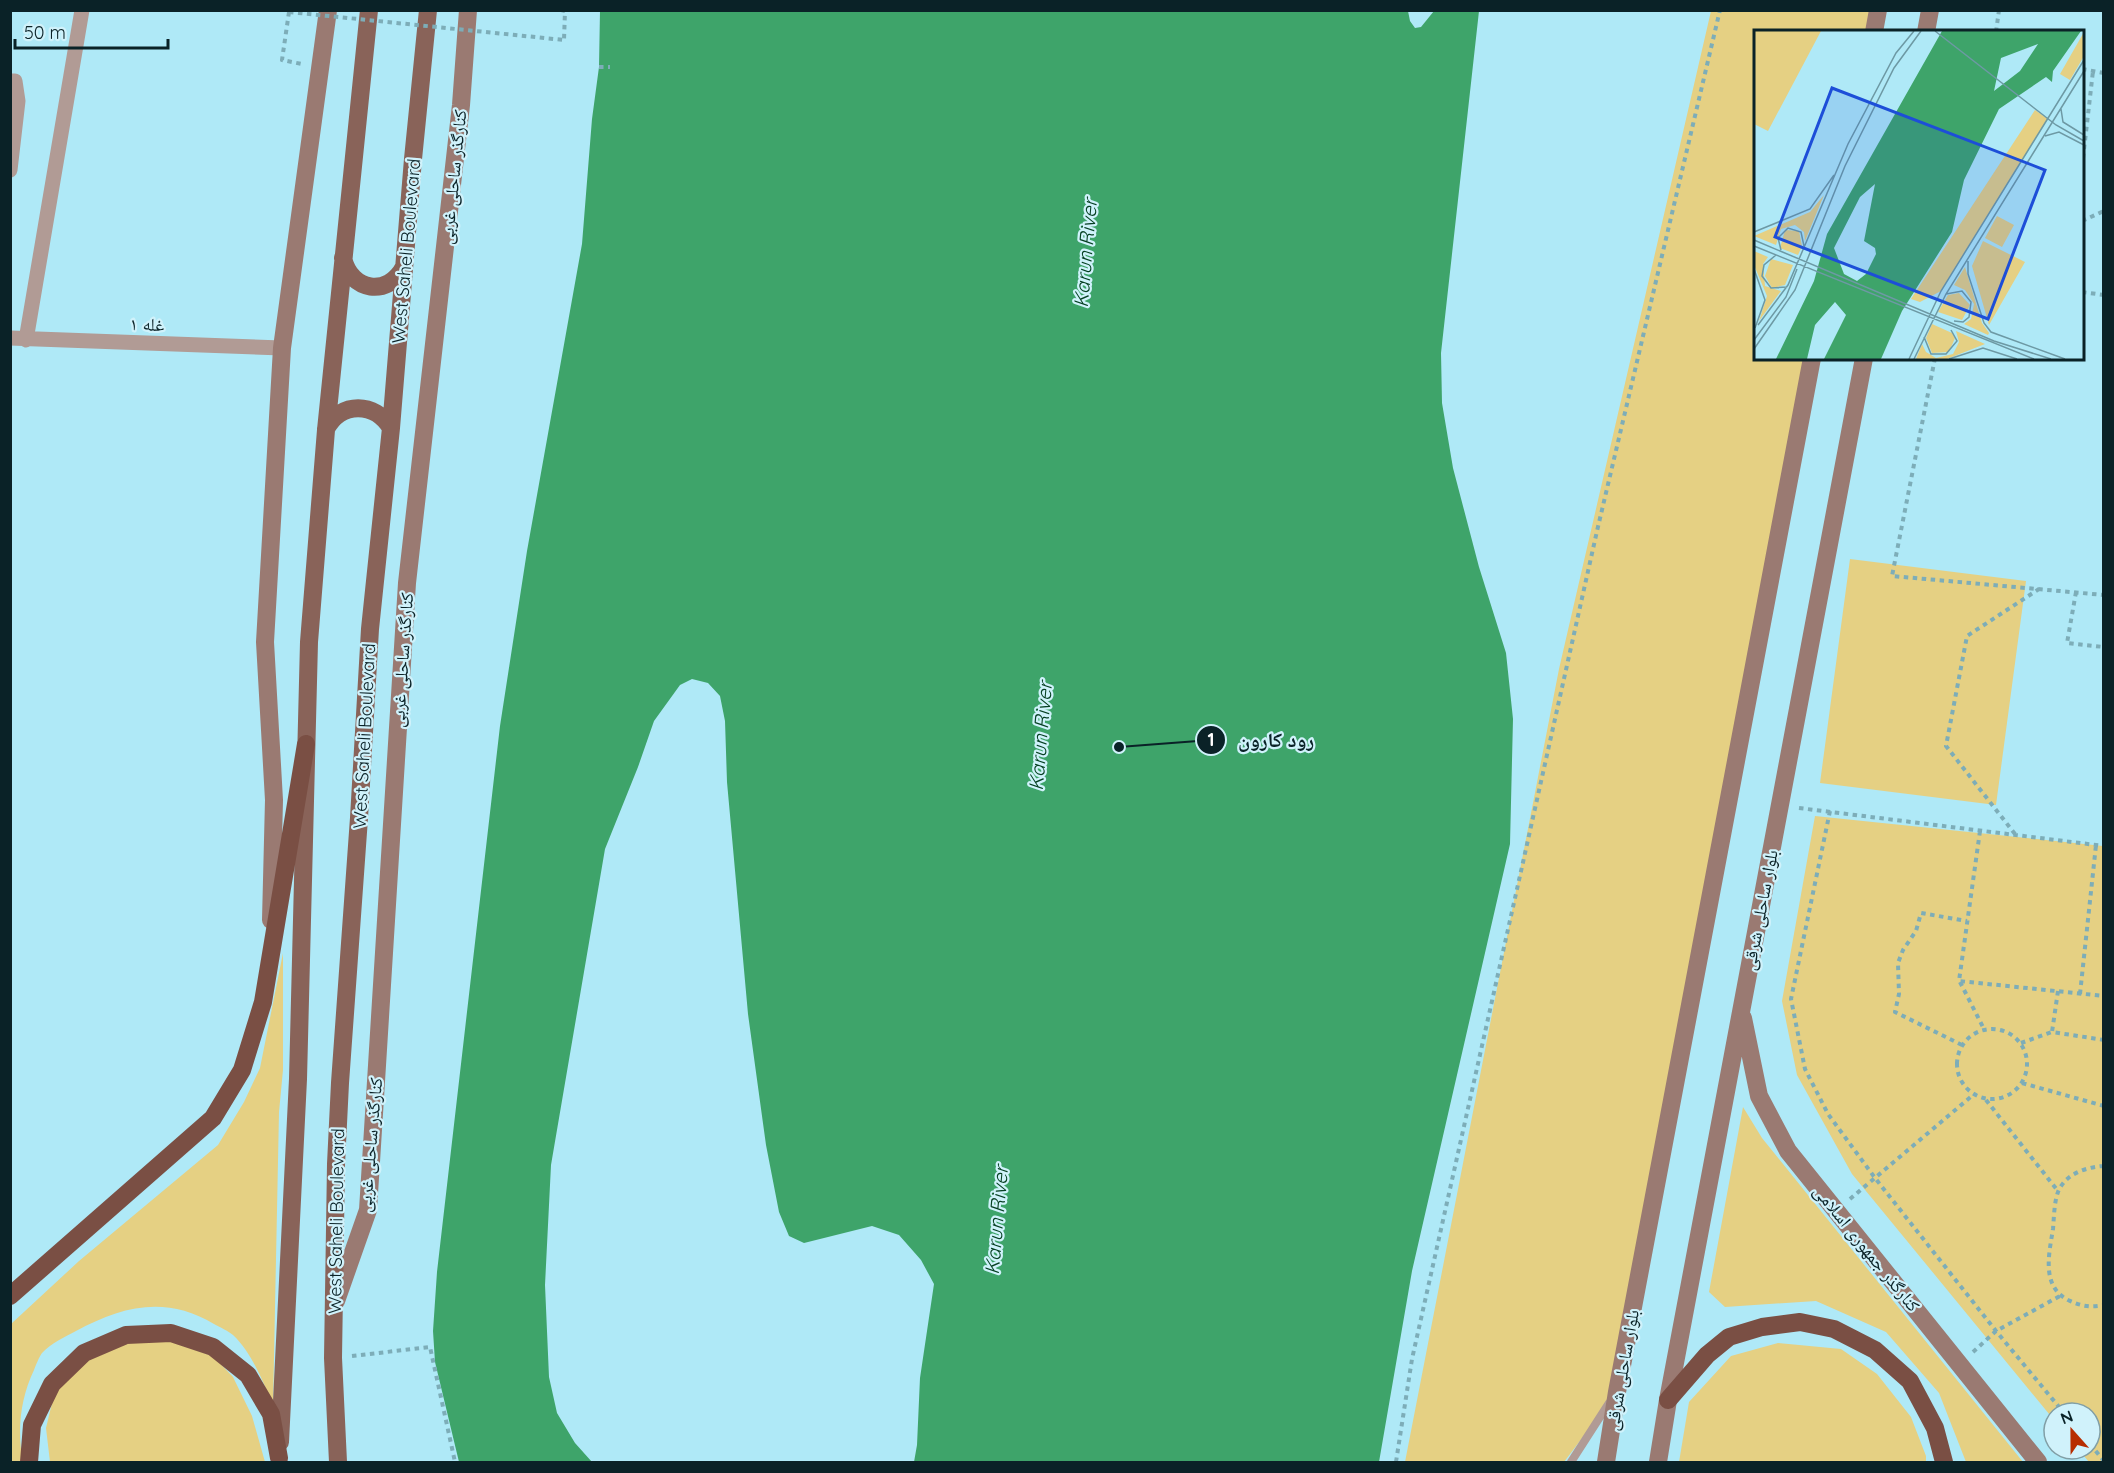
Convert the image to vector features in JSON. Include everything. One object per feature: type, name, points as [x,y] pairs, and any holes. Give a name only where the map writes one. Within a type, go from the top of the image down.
[{"type":"highway","points":[[10,1296],[213,1118],[242,1070],[263,1002],[306,744]]},
{"type":"highway","points":[[1668,1400],[1707,1355],[1729,1337],[1762,1326],[1800,1322],[1834,1329],[1875,1350],[1910,1381],[1935,1428],[1944,1462]]},
{"type":"highway","points":[[29,1462],[32,1425],[52,1384],[84,1353],[126,1335],[171,1333],[213,1347],[248,1375],[271,1414],[279,1460]]},
{"type":"main road","points":[[270,961],[274,800],[265,642],[282,348],[328,10]]},
{"type":"main road","points":[[279,1460],[298,1079],[309,642],[326,430],[369,10]]},
{"type":"main road","name":"West Saheli Boulevard","points":[[338,1462],[333,1358],[336,1152],[370,629],[391,428],[428,10]]},
{"type":"main road","name":"کنارگذر ساحلی غربی","points":[[334,1306],[368,1209],[407,583],[460,117],[468,10]]},
{"type":"main road","points":[[1874,30],[1878,10]]},
{"type":"main road","points":[[1926,30],[1930,10]]},
{"type":"main road","points":[[343,258],[349,274],[355,280],[370,287],[387,285],[404,267]]},
{"type":"main road","name":"بلوار ساحلی شرقی","points":[[1606,1462],[1617,1392],[1812,360]]},
{"type":"main road","name":"بلوار ساحلی شرقی","points":[[1658,1462],[1864,360]]},
{"type":"main road","points":[[326,430],[330,422],[342,411],[358,408],[381,415],[391,428]]},
{"type":"main road","name":"کنارگذر جمهوری اسلامی","points":[[1741,1010],[1759,1096],[1788,1151],[2038,1462]]},
{"type":"street","points":[[26,340],[82,10]]},
{"type":"street","points":[[11,162],[18,101],[13,81]]},
{"type":"street","name":"غله ۱","points":[[10,338],[282,348]]},
{"type":"lane","points":[[1571,1462],[1617,1392]]},
{"type":"path","points":[[282,60],[289,12],[564,40],[565,11],[561,10]]},
{"type":"path","points":[[1396,1462],[1412,1359],[1597,531],[1720,10]]},
{"type":"path","points":[[1996,30],[2000,10]]},
{"type":"path","points":[[599,67],[610,67]]},
{"type":"path","points":[[2084,69],[2103,73]]},
{"type":"path","points":[[2084,150],[2093,71]]},
{"type":"path","points":[[2084,220],[2103,211]]},
{"type":"path","points":[[2084,292],[2103,295]]},
{"type":"path","points":[[1935,360],[1892,576],[2103,595]]},
{"type":"path","points":[[2015,835],[1946,746],[1967,636],[2039,589]]},
{"type":"path","points":[[2076,592],[2067,643],[2103,647]]},
{"type":"path","points":[[1780,806],[2103,846]]},
{"type":"path","points":[[1830,811],[1791,999],[1805,1069],[1828,1114],[1875,1178],[2054,1401]]},
{"type":"path","points":[[1980,831],[1959,981],[1984,1029]]},
{"type":"path","points":[[2080,994],[2096,845]]},
{"type":"path","points":[[1962,1045],[1895,1012],[1899,994],[1898,963],[1903,950],[1916,931],[1922,913],[1967,921]]},
{"type":"path","points":[[1959,981],[2103,996]]},
{"type":"path","points":[[2052,1032],[2058,991]]},
{"type":"path","points":[[1984,1029],[1998,1029],[2011,1034],[2021,1043],[2027,1056],[2027,1070],[2022,1083],[2013,1093],[2000,1099],[1986,1099],[1973,1095],[1963,1085],[1957,1072],[1957,1058],[1962,1045],[1971,1035],[1984,1029]]},
{"type":"path","points":[[2021,1043],[2052,1032],[2103,1040]]},
{"type":"path","points":[[2022,1083],[2103,1106]]},
{"type":"path","points":[[1836,1211],[1973,1095]]},
{"type":"path","points":[[1986,1099],[2058,1191]]},
{"type":"path","points":[[2103,1166],[2088,1167],[2072,1175],[2058,1191],[2048,1264],[2051,1284],[2060,1296],[2087,1308],[2103,1305]]},
{"type":"path","points":[[1959,1364],[1996,1331],[2060,1296]]},
{"type":"path","points":[[333,1358],[430,1347],[455,1462]]},
{"type":"shaded area","points":[[1711,11],[1879,11],[1875,30],[1754,30],[1754,360],[1813,360],[1617,1392],[1564,1462],[1405,1462],[1559,669]]},
{"type":"shaded area","points":[[1850,559],[2026,581],[1996,805],[1820,783]]},
{"type":"shaded area","points":[[1815,816],[2103,846],[2103,1462],[2088,1461],[2102,1461],[2102,1401],[2042,1401],[2042,1405],[1852,1174],[1797,1075],[1782,1001]]},
{"type":"shaded area","points":[[283,953],[283,1070],[279,1112],[273,1406],[252,1359],[240,1342],[229,1332],[179,1309],[144,1307],[127,1310],[93,1322],[58,1340],[42,1353],[29,1381],[21,1415],[20,1439],[23,1462],[11,1462],[11,1324],[79,1261],[218,1145],[244,1102],[260,1068]]},
{"type":"shaded area","points":[[1743,1107],[1762,1138],[2023,1462],[1966,1462],[1939,1393],[1886,1332],[1816,1301],[1725,1307],[1709,1292]]},
{"type":"shaded area","points":[[152,1335],[213,1356],[233,1377],[252,1416],[265,1462],[50,1462],[46,1428],[53,1399],[65,1376],[94,1350]]},
{"type":"shaded area","points":[[1778,1343],[1841,1349],[1877,1374],[1911,1417],[1926,1456],[1926,1462],[1679,1462],[1689,1402],[1731,1356]]},
{"type":"water","name":"Karun River","points":[[600,11],[1408,11],[1410,21],[1415,28],[1421,27],[1434,11],[1479,11],[1441,353],[1442,403],[1453,468],[1479,567],[1506,653],[1513,719],[1510,844],[1412,1271],[1379,1462],[914,1462],[920,1378],[934,1284],[921,1260],[899,1235],[872,1226],[804,1243],[789,1236],[779,1212],[766,1145],[748,1014],[727,782],[725,721],[720,696],[708,683],[692,679],[680,685],[654,721],[605,849],[551,1165],[545,1285],[549,1377],[557,1413],[575,1443],[592,1462],[459,1462],[435,1362],[433,1331],[437,1272],[500,726],[527,551],[582,244],[592,119],[599,67]]},
{"type":"place","name":"رود کارون","points":[[1119,747]]}]
